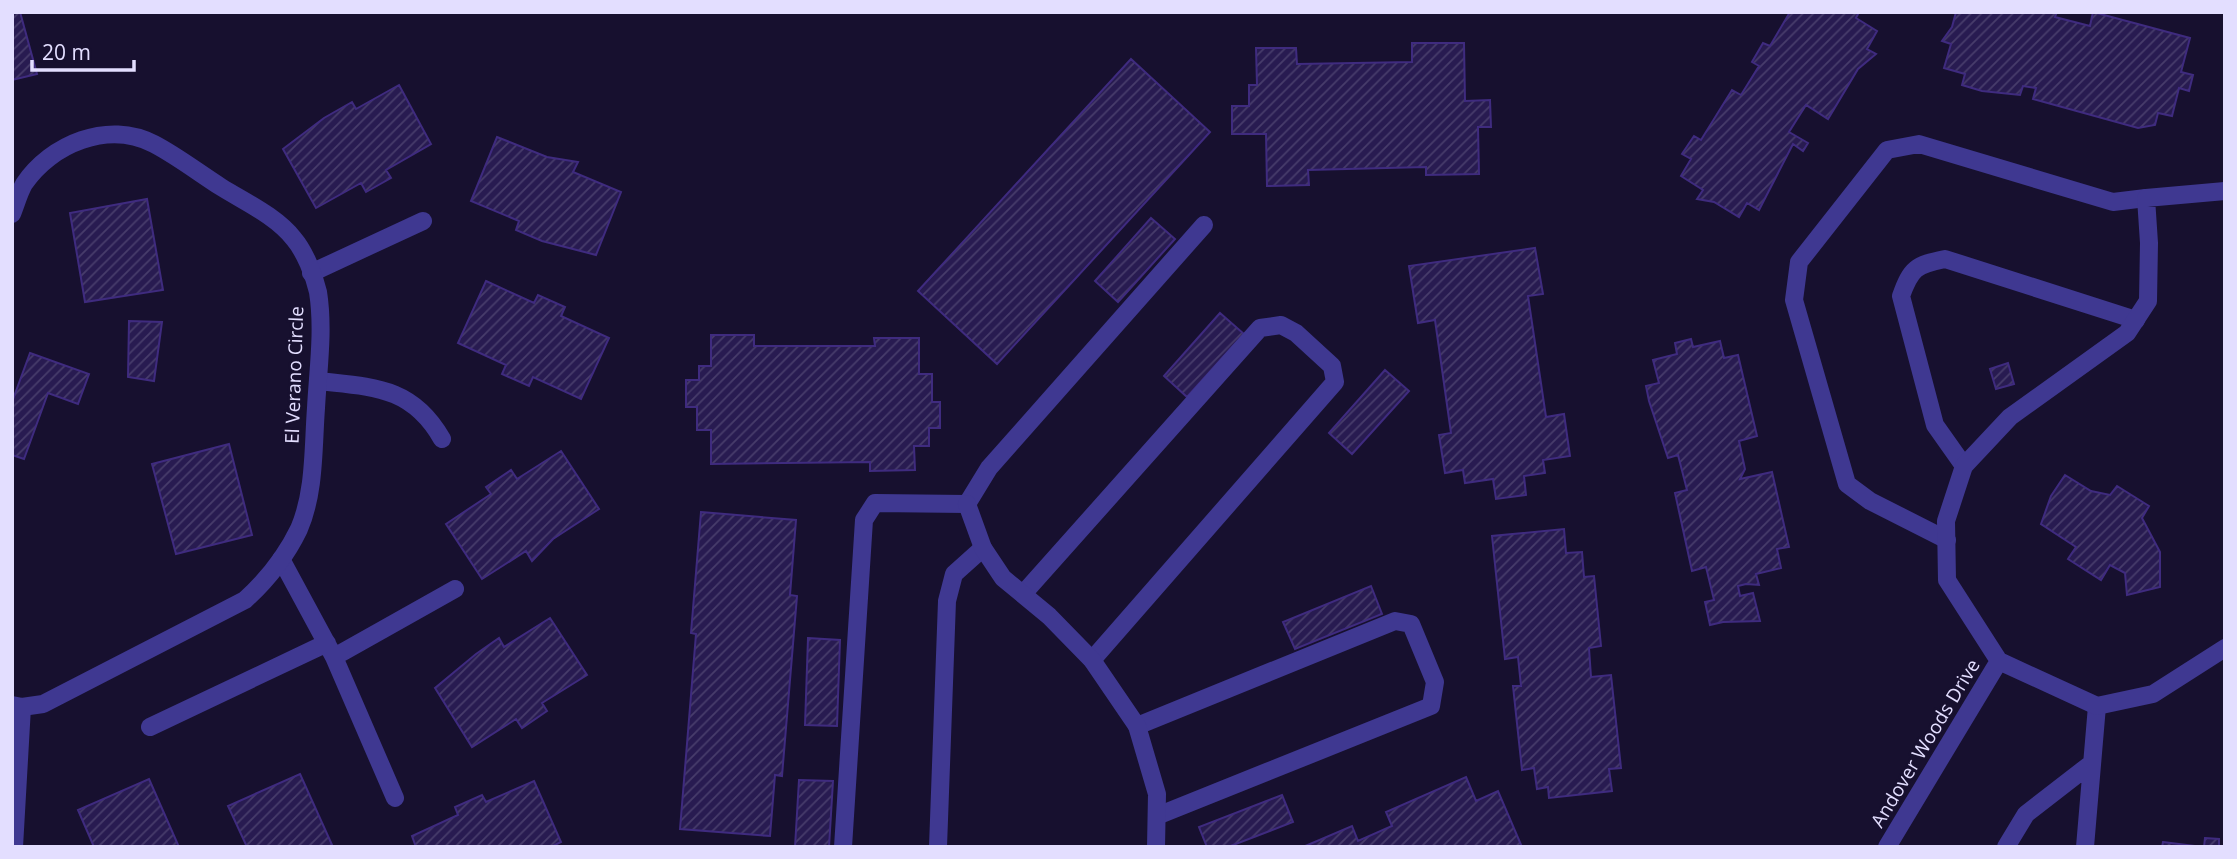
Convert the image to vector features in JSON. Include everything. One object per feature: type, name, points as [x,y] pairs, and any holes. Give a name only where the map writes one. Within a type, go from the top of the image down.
[{"type":"street","name":"El Verano Circle","points":[[14,208],[24,185],[51,154],[75,141],[101,135],[128,135],[152,143],[275,221],[295,239],[317,290],[321,323],[310,488],[300,526],[281,559],[260,587],[244,600],[43,704],[17,706],[15,847]]},
{"type":"street","points":[[1947,540],[1870,501],[1847,484],[1794,300],[1799,262],[1887,150],[1919,145],[2113,202],[2225,191]]},
{"type":"street","name":"Andover Woods Drive","points":[[2097,706],[1998,661],[1947,580],[1946,521],[1964,466],[2011,417],[2127,333],[2148,301],[2150,243],[2146,198]]},
{"type":"street","points":[[311,273],[423,221]]},
{"type":"street","points":[[967,504],[989,468],[1204,225]]},
{"type":"street","points":[[1964,466],[1936,425],[1901,296],[1908,277],[1922,264],[1945,259],[2136,320]]},
{"type":"street","points":[[1023,594],[1261,328],[1281,325],[1296,333],[1332,366],[1335,382],[1092,660]]},
{"type":"street","points":[[318,381],[393,392],[427,417],[442,439]]},
{"type":"street","points":[[843,847],[864,520],[875,503],[967,504]]},
{"type":"street","points":[[967,504],[983,548],[1003,578],[1049,615],[1092,660],[1137,726],[1157,794],[1156,847]]},
{"type":"street","points":[[938,847],[947,601],[954,574],[983,548]]},
{"type":"street","points":[[281,559],[331,650],[394,798]]},
{"type":"street","points":[[150,727],[331,650],[455,589]]},
{"type":"street","points":[[1137,726],[1395,621],[1411,624],[1435,682],[1431,706],[1157,816]]},
{"type":"street","points":[[2085,847],[2097,706],[2153,694],[2225,648]]},
{"type":"street","name":"Andover Woods Drive","points":[[1887,847],[1998,661]]},
{"type":"street","points":[[2006,847],[2026,814],[2092,763]]},
{"type":"building","points":[[12,12],[20,12],[37,74],[12,80]]},
{"type":"building","points":[[1790,12],[1859,12],[1856,18],[1877,31],[1867,49],[1876,54],[1858,69],[1828,119],[1806,105],[1789,132],[1808,143],[1803,151],[1793,144],[1759,210],[1747,203],[1739,217],[1714,202],[1697,199],[1703,190],[1681,176],[1691,159],[1682,154],[1694,136],[1701,140],[1732,90],[1741,95],[1759,66],[1752,62],[1763,43],[1770,46]]},
{"type":"building","points":[[1956,12],[2057,12],[2055,17],[2090,26],[2093,12],[2190,38],[2181,72],[2193,75],[2189,91],[2179,88],[2172,116],[2158,113],[2155,125],[2138,128],[2033,99],[2036,88],[2023,86],[2020,95],[1982,91],[1962,85],[1965,74],[1944,68],[1951,44],[1942,41],[1952,27]]},
{"type":"building","points":[[1412,43],[1464,43],[1465,101],[1490,100],[1491,127],[1478,127],[1479,174],[1426,175],[1426,167],[1308,170],[1309,185],[1267,186],[1266,134],[1232,134],[1232,106],[1249,106],[1249,85],[1257,85],[1256,48],[1296,48],[1297,64],[1412,62]]},
{"type":"building","points":[[1131,59],[1210,132],[997,364],[918,291]]},
{"type":"building","points":[[399,85],[431,144],[386,170],[391,178],[366,192],[361,183],[316,208],[283,149],[324,118],[352,102],[356,109]]},
{"type":"building","points":[[497,137],[547,157],[578,162],[573,172],[621,192],[596,255],[542,241],[516,230],[519,221],[471,201]]},
{"type":"building","points":[[147,199],[163,290],[85,302],[70,213]]},
{"type":"building","points":[[1151,218],[1175,239],[1118,302],[1095,281]]},
{"type":"building","points":[[1535,248],[1543,294],[1528,296],[1546,417],[1564,414],[1570,456],[1543,460],[1545,473],[1524,476],[1526,495],[1496,499],[1493,479],[1465,483],[1463,470],[1445,473],[1439,435],[1451,433],[1435,320],[1418,323],[1409,266]]},
{"type":"building","points":[[486,281],[534,303],[538,295],[565,307],[561,316],[609,338],[581,399],[533,377],[529,386],[502,374],[506,365],[458,343]]},
{"type":"building","points":[[1220,313],[1244,334],[1187,397],[1164,376]]},
{"type":"building","points":[[129,321],[162,322],[154,381],[128,377]]},
{"type":"building","points":[[711,335],[754,335],[754,346],[875,346],[874,338],[919,338],[919,374],[932,374],[932,402],[940,402],[940,428],[929,428],[929,446],[914,446],[915,470],[870,471],[870,462],[711,464],[711,430],[697,430],[697,407],[686,407],[686,380],[699,380],[699,366],[711,366]]},
{"type":"building","points":[[1691,339],[1693,347],[1720,341],[1724,358],[1738,355],[1757,436],[1739,441],[1745,469],[1740,479],[1772,472],[1789,547],[1777,549],[1781,568],[1756,574],[1759,585],[1738,586],[1740,596],[1753,593],[1760,621],[1710,625],[1705,602],[1714,600],[1706,567],[1692,571],[1675,493],[1687,490],[1678,455],[1668,458],[1649,401],[1646,386],[1659,383],[1653,360],[1677,354],[1675,343]]},
{"type":"building","points":[[30,353],[89,374],[78,404],[48,393],[24,459],[12,455],[12,402]]},
{"type":"building","points":[[2008,363],[2014,384],[1996,389],[1990,369]]},
{"type":"building","points":[[1385,370],[1409,391],[1352,454],[1329,433]]},
{"type":"building","points":[[229,444],[252,535],[176,554],[152,464]]},
{"type":"building","points":[[561,451],[599,509],[553,539],[532,561],[526,551],[482,579],[446,524],[491,494],[486,487],[511,470],[517,479]]},
{"type":"building","points":[[2065,475],[2091,491],[2110,495],[2117,486],[2149,506],[2142,518],[2160,552],[2160,587],[2127,595],[2125,573],[2110,565],[2101,580],[2068,559],[2076,547],[2041,524],[2051,496]]},
{"type":"building","points":[[701,512],[796,520],[790,595],[797,596],[782,776],[775,775],[770,836],[680,829],[696,634],[691,633]]},
{"type":"building","points":[[1564,529],[1566,553],[1582,552],[1584,577],[1594,576],[1601,646],[1589,648],[1591,677],[1611,675],[1621,768],[1609,769],[1612,791],[1549,798],[1548,787],[1537,789],[1534,768],[1522,770],[1513,686],[1521,686],[1518,657],[1505,659],[1492,536]]},
{"type":"building","points":[[1371,586],[1382,614],[1295,649],[1283,622]]},
{"type":"building","points":[[550,618],[587,675],[542,703],[547,711],[522,728],[516,719],[472,747],[435,688],[499,638],[504,647]]},
{"type":"building","points":[[808,638],[840,640],[837,726],[805,725]]},
{"type":"building","points":[[300,774],[333,847],[247,847],[228,806]]},
{"type":"building","points":[[1466,777],[1476,801],[1498,791],[1522,847],[1303,847],[1352,826],[1358,841],[1392,826],[1386,812]]},
{"type":"building","points":[[149,779],[179,847],[94,847],[78,810]]},
{"type":"building","points":[[799,780],[833,781],[829,847],[795,847]]},
{"type":"building","points":[[534,781],[561,842],[551,847],[416,847],[412,836],[458,815],[455,807],[482,795],[486,802]]},
{"type":"building","points":[[1282,795],[1293,822],[1228,847],[1207,847],[1199,827]]},
{"type":"building","points":[[2205,838],[2219,839],[2219,847],[2204,847]]},
{"type":"building","points":[[2163,842],[2203,847],[2162,847]]}]
